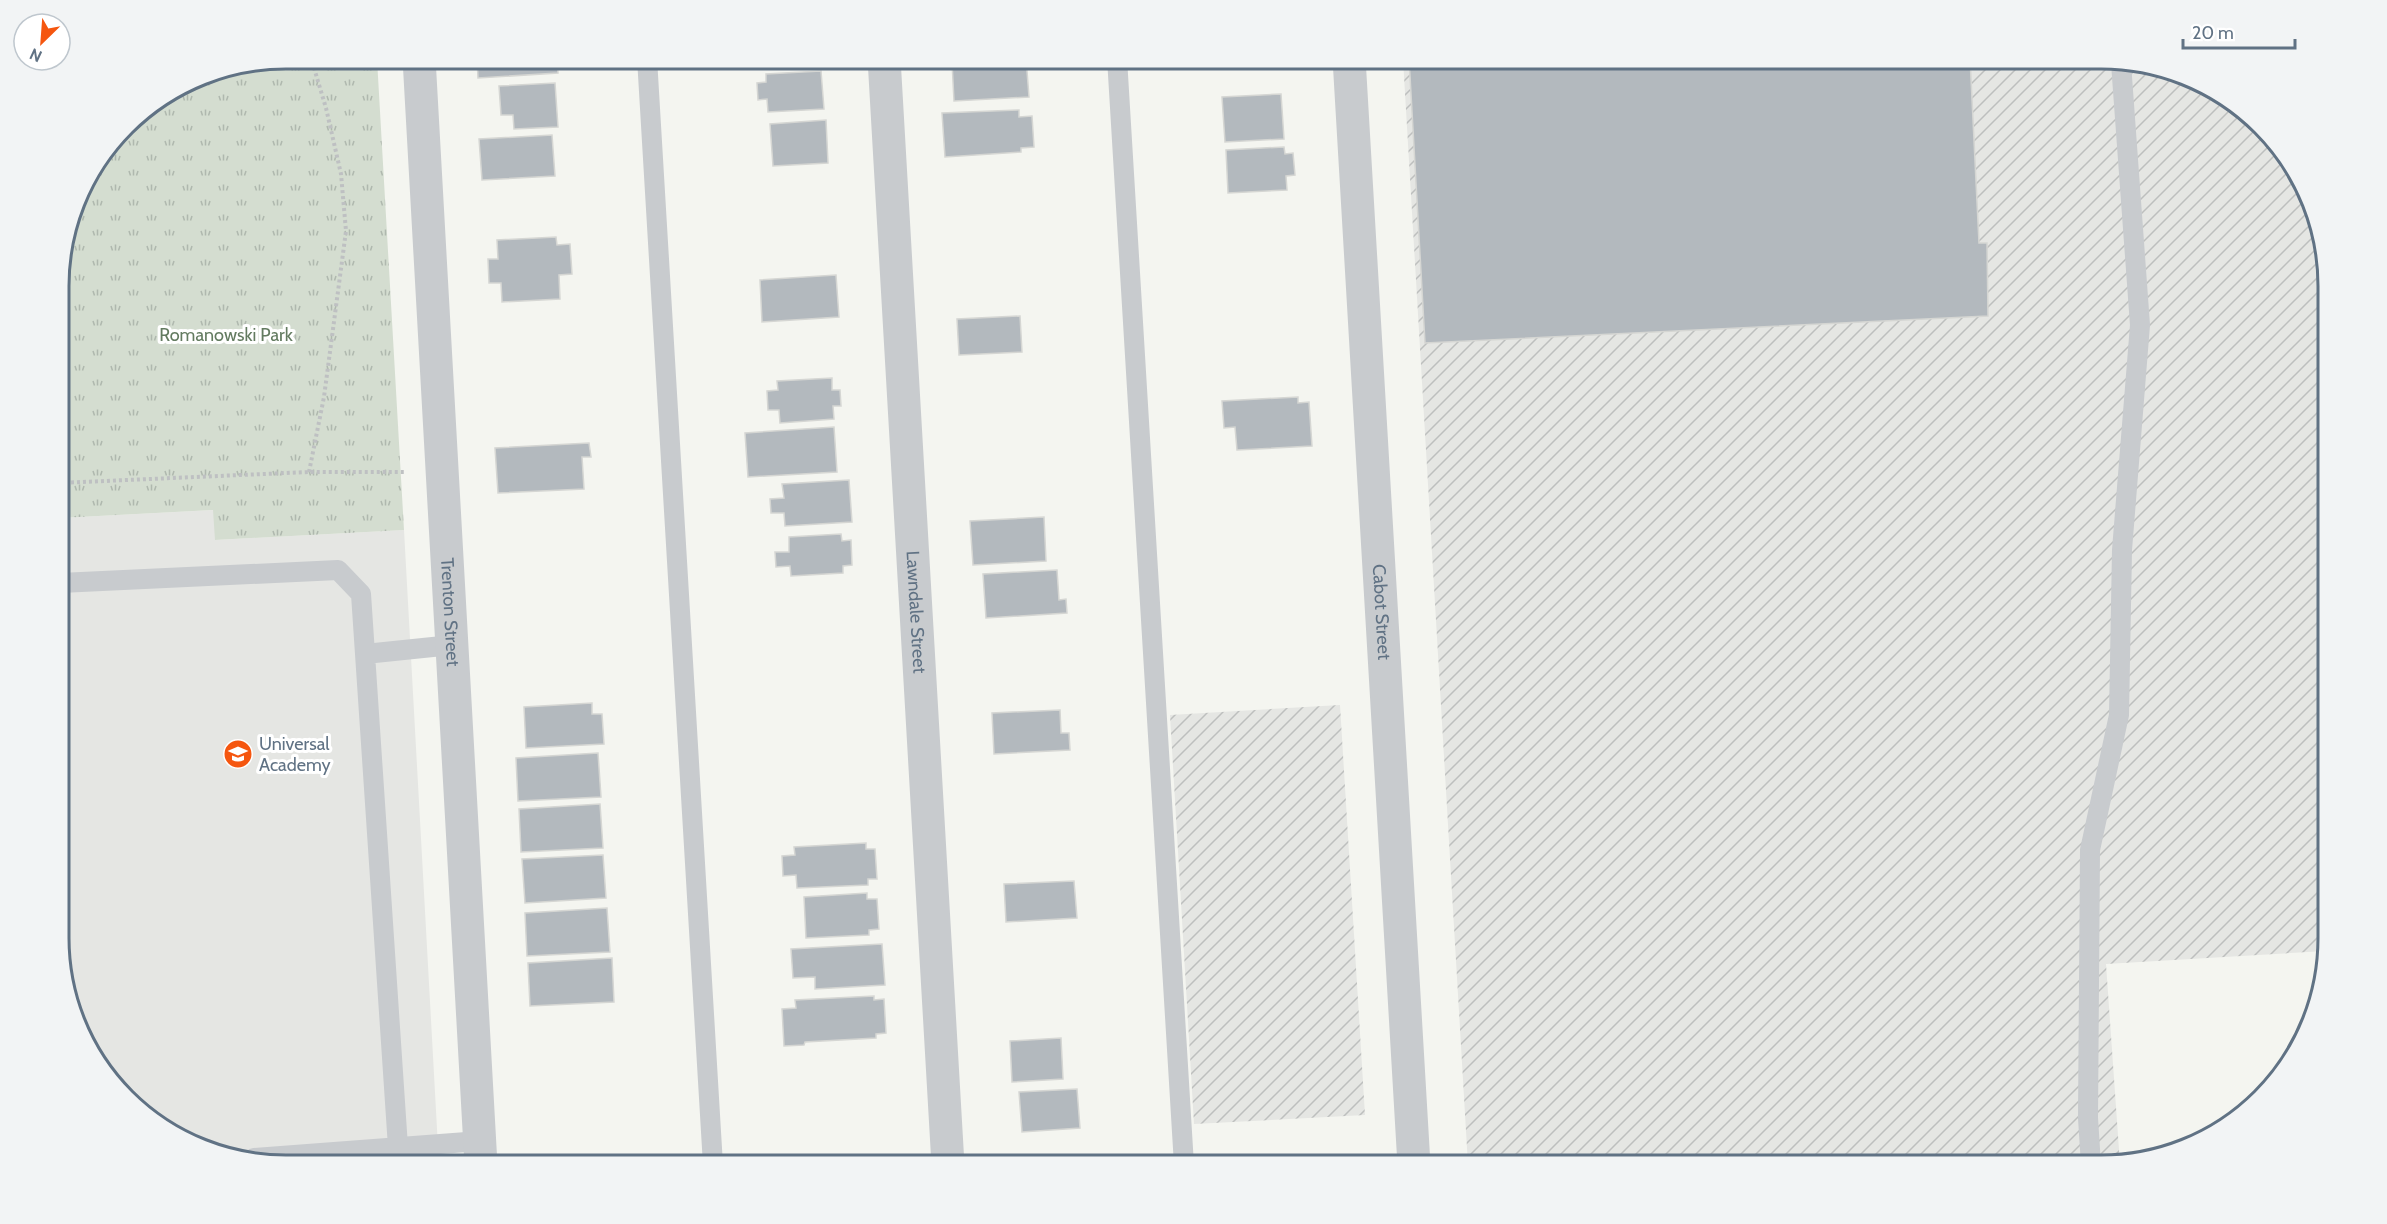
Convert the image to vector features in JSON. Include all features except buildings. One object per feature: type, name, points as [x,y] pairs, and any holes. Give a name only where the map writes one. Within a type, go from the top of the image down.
[{"type":"street","name":"Trenton Street","points":[[420,69],[481,1154]]},
{"type":"street","name":"Lawndale Street","points":[[885,69],[947,1155]]},
{"type":"street","name":"Cabot Street","points":[[1350,69],[1413,1155]]},
{"type":"lane","points":[[648,69],[712,1155]]},
{"type":"lane","points":[[1118,69],[1183,1155]]},
{"type":"lane","points":[[2090,1155],[2088,1118],[2090,850],[2119,715],[2122,550],[2140,325],[2122,70]]},
{"type":"lane","points":[[69,583],[338,570],[361,594],[398,1147]]},
{"type":"lane","points":[[365,654],[452,645]]},
{"type":"lane","points":[[293,1155],[398,1147],[481,1154]]},
{"type":"path","points":[[309,472],[324,396],[346,231],[341,174],[314,69]]},
{"type":"path","points":[[69,483],[309,472],[442,470]]},
{"type":"shaded area","points":[[1404,69],[2115,69],[2157,76],[2171,81],[2197,91],[2233,114],[2264,143],[2296,190],[2311,230],[2318,272],[2318,951],[2106,964],[2119,1154],[1467,1155]]},
{"type":"shaded area","name":"Universal Academy","points":[[214,510],[216,540],[404,530],[438,1155],[272,1155],[230,1148],[190,1133],[143,1101],[114,1070],[91,1034],[76,994],[69,952],[69,518]]},
{"type":"shaded area","points":[[1340,705],[1365,1115],[1194,1124],[1170,715]]},
{"type":"green space","name":"Romanowski Park","points":[[272,69],[378,69],[404,530],[215,540],[213,510],[69,518],[69,272],[76,230],[81,216],[91,190],[123,143],[154,114],[190,91],[230,76]]},
{"type":"place","name":"Universal Academy","points":[[238,754]]}]
